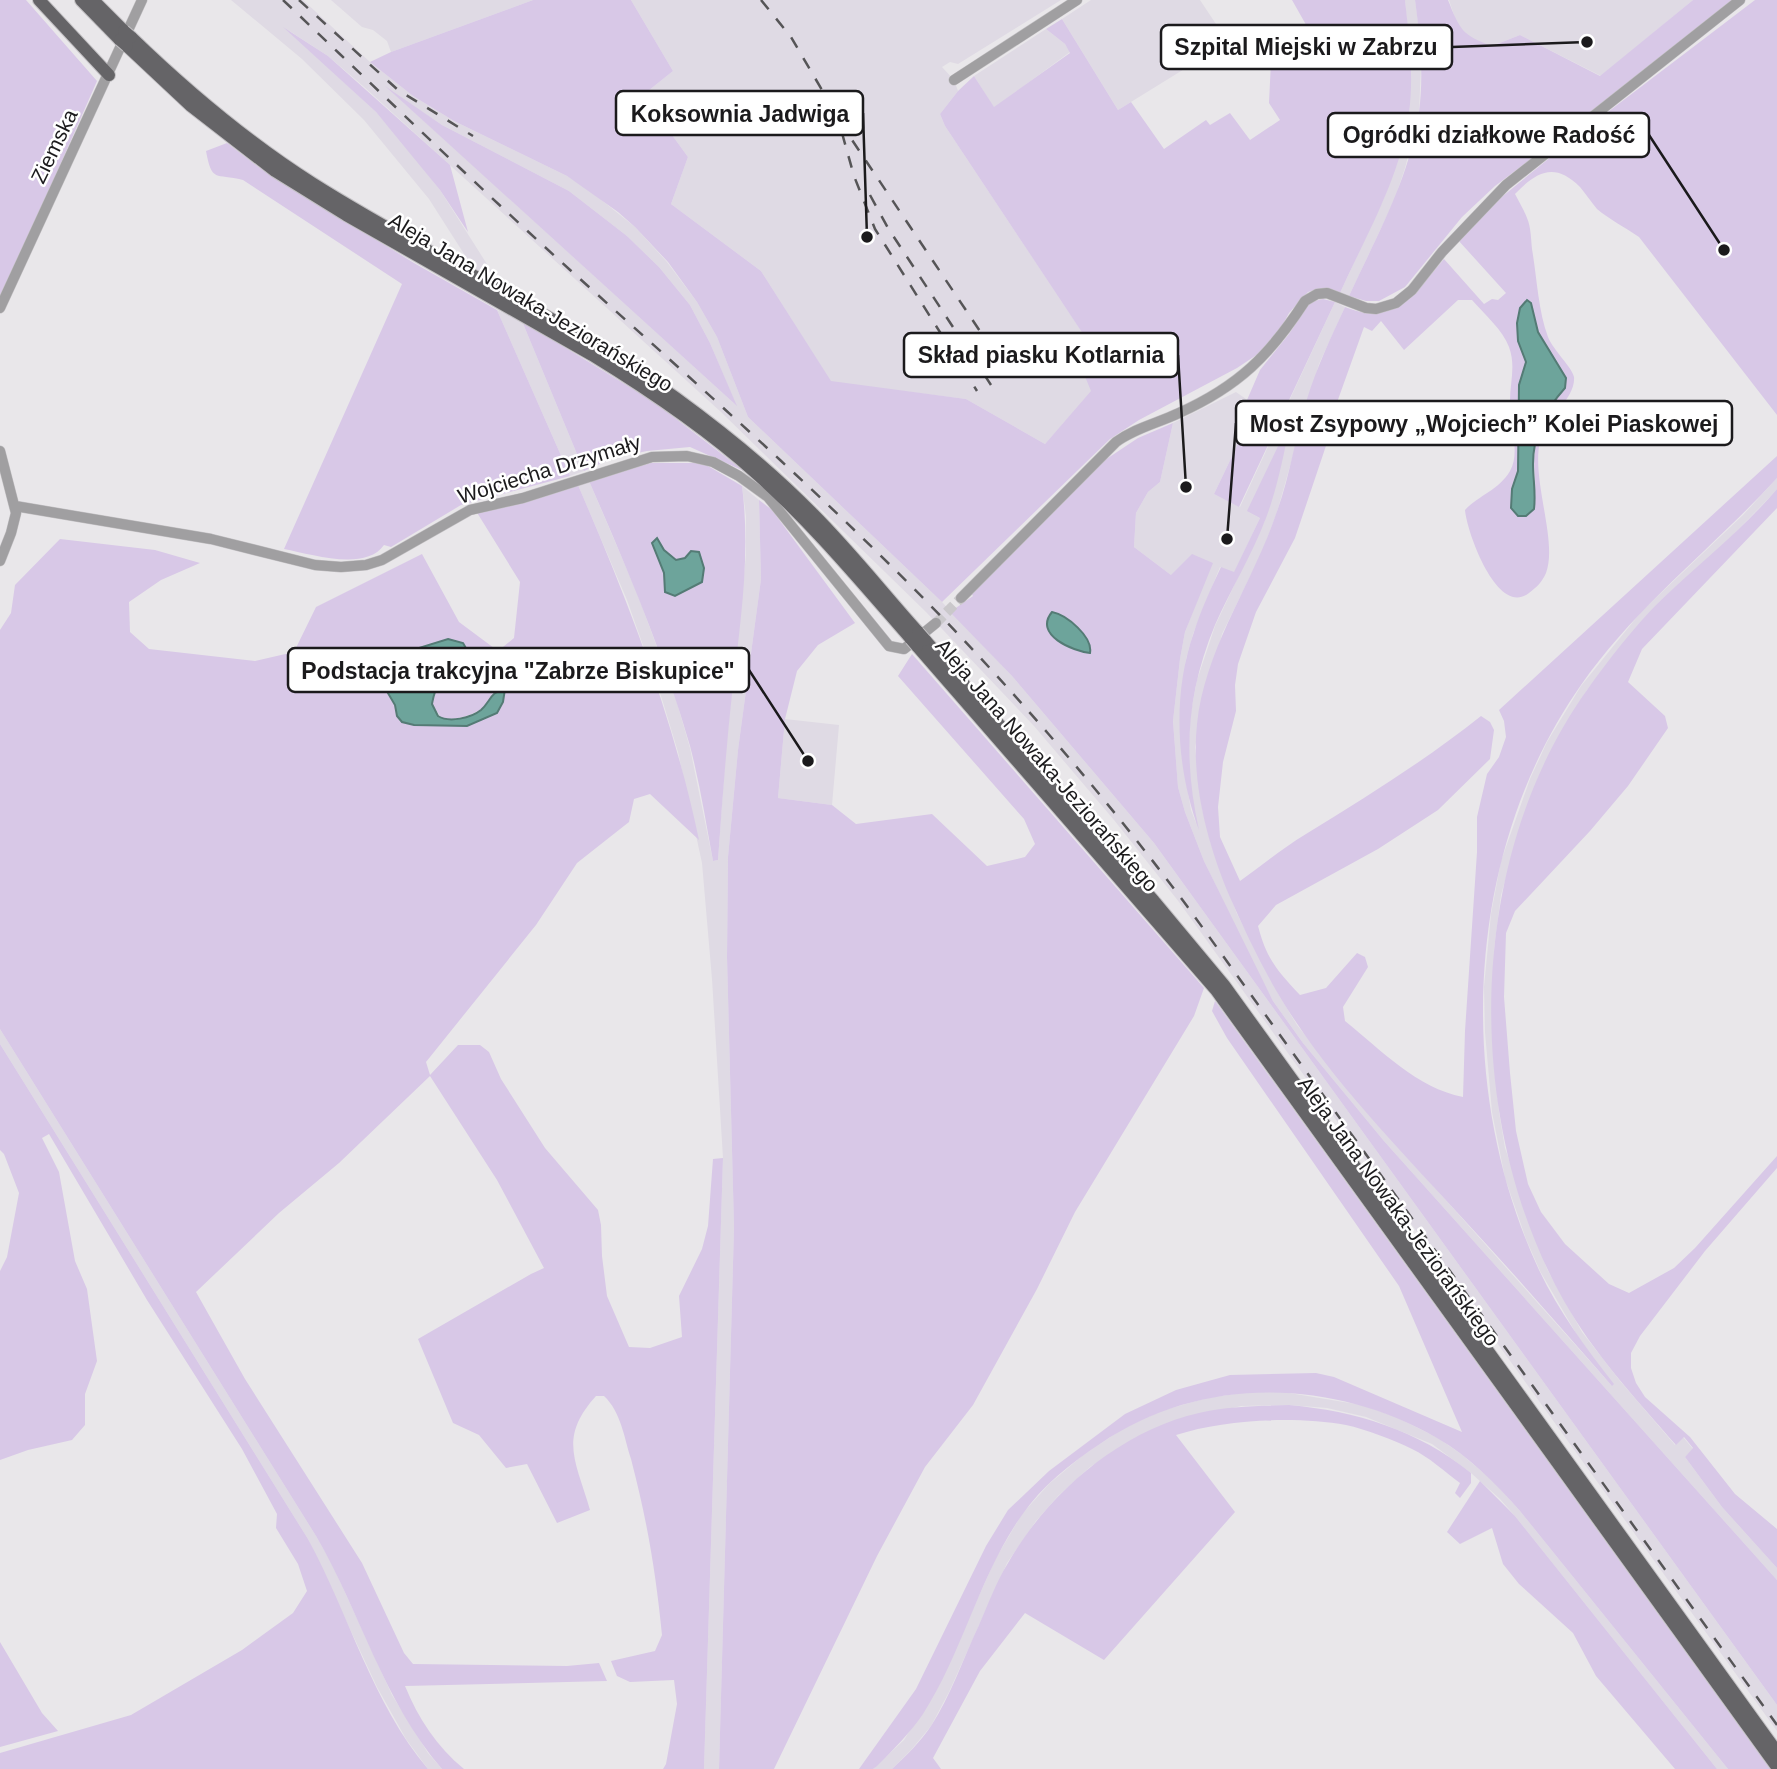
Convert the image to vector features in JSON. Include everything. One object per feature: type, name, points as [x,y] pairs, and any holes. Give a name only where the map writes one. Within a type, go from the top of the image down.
[{"type":"main road","points":[[39,0],[109,75]]},
{"type":"main road","name":"Aleja Jana Nowaka-Jeziorańskiego","points":[[80,0],[197,98],[292,170],[636,371],[697,414],[760,464],[813,514],[1216,990],[1777,1767]]},
{"type":"main road","name":"Aleja Jana Nowaka-Jeziorańskiego","points":[[93,0],[125,39]]},
{"type":"main road","name":"Aleja Jana Nowaka-Jeziorańskiego","points":[[918,639],[1154,901],[1224,985],[1777,1752]]},
{"type":"street","name":"Ziemska","points":[[0,308],[142,0]]},
{"type":"street","points":[[954,80],[1077,0]]},
{"type":"street","points":[[961,598],[1116,442],[1133,431],[1195,406],[1247,373],[1274,346],[1305,301],[1312,296],[1327,293],[1366,308],[1376,309],[1405,297],[1442,252],[1506,185],[1740,0]]},
{"type":"street","points":[[0,451],[15,506],[15,522],[0,560]]},
{"type":"street","name":"Wojciecha Drzymały","points":[[15,506],[225,542],[322,566],[349,567],[366,565],[388,557],[470,510],[523,498],[652,457],[687,456],[713,462],[725,468],[768,497],[889,646],[904,649],[936,623]]},
{"type":"shaded area","points":[[0,0],[26,0],[97,81],[0,302]]},
{"type":"shaded area","points":[[231,0],[303,0],[370,62],[413,96],[454,121],[567,176],[589,190],[635,227],[667,262],[697,302],[717,337],[748,417],[942,602],[1012,676],[1154,843],[1777,1705],[1777,1731],[1179,902],[1034,726],[926,612],[721,412],[363,86],[328,56],[288,30],[376,112],[412,154],[440,190],[497,280],[473,268],[429,199],[364,120],[302,59]],"holes":[[[392,92],[442,125],[569,191],[627,236],[659,267],[690,305],[710,343],[736,405]]]},
{"type":"shaded area","points":[[331,0],[533,0],[391,52],[387,41],[373,30],[362,27]]},
{"type":"shaded area","points":[[533,0],[631,0],[673,71],[643,95],[688,157],[671,204],[761,271],[831,381],[966,399],[1045,444],[1091,391],[1084,374],[1103,364],[945,126],[940,114],[974,76],[994,107],[1070,53],[1065,44],[1046,29],[1062,19],[1118,110],[1131,102],[1164,149],[1206,120],[1210,125],[1230,113],[1250,140],[1280,120],[1269,103],[1271,61],[1290,40],[1309,30],[1292,0],[1405,0],[1411,70],[1409,113],[1405,137],[1391,183],[1340,293],[1318,289],[1308,292],[1289,313],[1277,335],[1258,354],[1110,439],[942,602],[748,417],[717,337],[697,302],[668,262],[635,227],[567,176],[454,121],[413,96],[370,62]]},
{"type":"shaded area","points":[[631,0],[1061,0],[958,64],[950,62],[942,67],[954,80],[958,91],[940,114],[945,126],[1104,365],[1092,391],[1045,444],[966,399],[831,382],[761,271],[671,204],[688,157],[643,95],[673,71]]},
{"type":"shaded area","points":[[1091,0],[1200,0],[1228,42],[1118,110],[1062,19]]},
{"type":"shaded area","points":[[1405,0],[1415,0],[1420,36],[1419,113],[1394,201],[1349,296],[1340,293],[1384,198],[1396,166],[1409,113],[1411,67]]},
{"type":"shaded area","points":[[1415,0],[1448,0],[1463,30],[1482,42],[1492,46],[1520,35],[1600,76],[1693,0],[1732,0],[1495,186],[1462,217],[1405,287],[1379,301],[1366,301],[1349,296],[1400,184],[1415,136],[1419,112],[1420,42]]},
{"type":"shaded area","points":[[1449,0],[1693,0],[1601,76],[1520,35],[1492,46],[1470,38],[1457,24]]},
{"type":"shaded area","points":[[1755,0],[1777,0],[1777,415],[1639,237],[1597,209],[1580,187],[1562,174],[1546,172],[1531,180],[1515,194],[1529,225],[1538,294],[1548,337],[1574,377],[1570,393],[1540,441],[1539,474],[1549,544],[1546,573],[1529,593],[1517,598],[1506,594],[1486,570],[1467,521],[1465,510],[1500,483],[1513,463],[1515,446],[1510,409],[1512,361],[1502,334],[1472,300],[1458,300],[1404,350],[1381,321],[1372,331],[1364,327],[1335,408],[1335,419],[1295,538],[1256,612],[1238,664],[1235,685],[1236,711],[1223,762],[1218,807],[1220,837],[1240,881],[1297,839],[1417,763],[1481,716],[1490,722],[1494,730],[1490,759],[1438,810],[1378,849],[1276,905],[1258,926],[1274,964],[1300,995],[1326,988],[1357,953],[1365,957],[1368,967],[1343,1007],[1345,1021],[1415,1077],[1463,1097],[1477,817],[1487,774],[1499,757],[1506,737],[1499,710],[1777,456],[1777,478],[1650,603],[1581,685],[1542,751],[1513,821],[1494,895],[1484,972],[1484,1049],[1493,1125],[1512,1199],[1539,1270],[1564,1315],[1614,1384],[1612,1386],[1522,1283],[1399,1150],[1335,1075],[1286,1007],[1229,895],[1202,811],[1196,768],[1197,724],[1209,669],[1276,514],[1311,387],[1345,307],[1366,313],[1379,313],[1401,304],[1444,259],[1484,304],[1492,299],[1498,300],[1506,293],[1458,240],[1498,200],[1579,134]],"holes":[[[1531,303],[1538,332],[1566,378],[1565,388],[1549,409],[1539,430],[1534,454],[1535,480],[1512,489],[1518,471],[1519,385],[1526,362],[1518,341]]]},
{"type":"shaded area","points":[[283,27],[328,56],[450,165],[468,232],[440,190],[376,112]]},
{"type":"shaded area","points":[[1046,29],[1065,44],[1070,52],[994,108],[974,76]]},
{"type":"shaded area","points":[[385,86],[442,125],[569,191],[627,236],[659,267],[690,305],[710,343],[737,406]]},
{"type":"shaded area","points":[[227,143],[260,168],[414,263],[497,310],[570,476],[461,505],[391,547],[384,545],[364,558],[337,559],[284,549],[402,284],[243,180],[216,175],[210,168],[206,151]]},
{"type":"shaded area","points":[[1323,299],[1335,302],[1239,507],[1214,494],[1256,406],[1247,400],[1260,370],[1310,302]]},
{"type":"shaded area","points":[[1527,300],[1531,303],[1538,332],[1566,378],[1565,388],[1547,413],[1535,442],[1534,509],[1526,516],[1518,516],[1511,508],[1512,489],[1518,471],[1519,385],[1526,362],[1518,341],[1517,323],[1520,308]]},
{"type":"shaded area","points":[[1335,302],[1345,307],[1319,364],[1277,512],[1263,550],[1222,634],[1195,747],[1202,808],[1211,844],[1237,914],[1297,1025],[1359,1103],[1612,1386],[1577,1335],[1540,1271],[1505,1178],[1492,1112],[1485,1032],[1484,987],[1491,914],[1501,861],[1530,779],[1547,742],[1581,686],[1641,612],[1743,515],[1777,478],[1777,489],[1769,498],[1723,545],[1661,600],[1622,645],[1587,690],[1552,749],[1522,821],[1501,895],[1494,949],[1492,1033],[1505,1148],[1547,1269],[1582,1332],[1620,1381],[1675,1445],[1683,1437],[1693,1449],[1685,1457],[1722,1507],[1777,1568],[1777,1580],[1384,1141],[1303,1043],[1273,1001],[1250,957],[1204,861],[1178,787],[1173,721],[1185,632],[1197,601],[1171,575],[1134,547],[1136,513],[1148,492],[1160,482],[1173,423],[1236,392],[1256,406],[1214,494],[1240,507]],"holes":[[[1248,512],[1265,520],[1215,626],[1197,680],[1190,717],[1188,766],[1196,823],[1191,810],[1182,758],[1180,719],[1186,659],[1193,634],[1220,567],[1234,573],[1260,518]]]},
{"type":"shaded area","points":[[497,310],[522,321],[584,471],[570,476]]},
{"type":"shaded area","points":[[522,321],[654,402],[744,471],[690,447],[647,451],[613,458],[584,471]]},
{"type":"shaded area","points":[[1291,419],[1266,518],[1215,625],[1198,676],[1189,752],[1199,830],[1185,782],[1180,731],[1182,681],[1187,656],[1200,616],[1221,567],[1234,572],[1260,518],[1247,511]]},
{"type":"shaded area","points":[[1173,423],[1160,482],[1148,492],[1136,513],[1134,547],[1171,575],[1192,554],[1213,563],[1185,632],[1173,721],[1178,787],[1204,861],[1273,1001],[1303,1043],[1384,1141],[1777,1580],[1777,1705],[1154,843],[1012,676],[950,612],[973,596],[971,593],[1102,462],[1138,438]]},
{"type":"shaded area","points":[[651,463],[703,463],[742,486],[745,538],[743,590],[718,860],[713,861],[697,775],[669,678],[589,481]]},
{"type":"shaded area","points":[[589,481],[637,593],[675,696],[690,748],[713,861],[718,860],[726,747],[746,555],[746,516],[742,486],[759,500],[761,579],[738,750],[728,857],[727,957],[734,1227],[719,1769],[704,1769],[723,1158],[702,863],[678,752],[662,699],[627,600],[578,485]]},
{"type":"shaded area","points":[[578,485],[648,660],[676,749],[699,840],[650,794],[634,799],[629,822],[577,863],[536,925],[426,1062],[430,1075],[458,1045],[480,1045],[489,1052],[501,1079],[545,1148],[598,1210],[607,1296],[629,1347],[650,1348],[682,1337],[679,1296],[702,1249],[708,1226],[713,1159],[723,1158],[704,1769],[663,1769],[677,1704],[674,1680],[630,1682],[617,1676],[611,1661],[655,1651],[662,1635],[654,1568],[642,1504],[621,1425],[610,1402],[604,1396],[596,1396],[584,1411],[574,1438],[576,1463],[590,1510],[557,1523],[527,1464],[506,1468],[479,1435],[453,1423],[418,1339],[544,1268],[497,1180],[430,1076],[339,1163],[279,1213],[196,1292],[245,1379],[362,1563],[404,1653],[413,1664],[567,1666],[599,1663],[607,1681],[405,1686],[429,1731],[464,1769],[442,1769],[421,1743],[388,1686],[316,1536],[0,1029],[0,630],[11,613],[15,585],[60,539],[155,550],[200,563],[161,580],[129,602],[130,632],[149,649],[255,661],[294,652],[316,607],[422,554],[459,622],[498,651],[514,638],[520,582],[476,511],[500,508]],"holes":[[[448,639],[450,679],[437,687],[432,704],[442,719],[463,717],[483,708],[467,726],[429,726],[402,722],[382,683],[396,655]]]},
{"type":"shaded area","points":[[1777,489],[1777,508],[1642,649],[1628,682],[1665,716],[1668,728],[1628,786],[1515,911],[1506,933],[1504,997],[1516,1131],[1528,1184],[1541,1212],[1565,1244],[1609,1284],[1629,1293],[1674,1268],[1777,1156],[1777,1168],[1705,1251],[1640,1336],[1631,1353],[1631,1368],[1645,1397],[1690,1437],[1735,1494],[1777,1529],[1777,1568],[1722,1507],[1685,1457],[1693,1448],[1684,1437],[1676,1445],[1602,1358],[1564,1301],[1531,1230],[1507,1153],[1494,1073],[1492,992],[1499,911],[1518,832],[1547,758],[1587,690],[1632,632],[1661,600]]},
{"type":"shaded area","points":[[759,500],[772,510],[855,623],[818,645],[797,671],[785,719],[778,798],[832,805],[856,824],[932,814],[987,866],[1025,857],[1035,844],[1024,819],[898,676],[912,654],[1204,988],[1194,1016],[1075,1212],[1037,1289],[973,1405],[925,1467],[877,1556],[774,1769],[719,1769],[734,1227],[727,957],[728,857],[738,750],[761,579]]},
{"type":"shaded area","points":[[657,538],[664,550],[676,560],[685,558],[691,551],[699,552],[704,568],[702,582],[675,596],[665,592],[664,573],[652,543]]},
{"type":"shaded area","points":[[1052,612],[1065,617],[1078,628],[1087,640],[1090,653],[1065,645],[1051,635],[1047,620]]},
{"type":"shaded area","points":[[448,639],[463,643],[468,652],[468,660],[466,666],[443,682],[436,691],[432,704],[438,716],[460,719],[472,715],[481,710],[496,692],[505,689],[503,702],[497,713],[467,726],[414,725],[402,722],[382,683],[381,672],[396,655]]},
{"type":"shaded area","points":[[785,719],[839,725],[832,805],[778,798]]},
{"type":"shaded area","points":[[1215,1001],[1770,1769],[1728,1769],[1520,1511],[1492,1481],[1460,1453],[1397,1418],[1354,1404],[1311,1395],[1267,1393],[1223,1396],[1180,1406],[1139,1421],[1100,1444],[1058,1476],[1030,1504],[1007,1539],[937,1690],[923,1714],[877,1766],[873,1769],[859,1769],[916,1689],[986,1546],[1008,1510],[1049,1471],[1125,1414],[1176,1390],[1230,1375],[1316,1373],[1334,1377],[1462,1432],[1399,1286],[1227,1038],[1212,1011]]},
{"type":"shaded area","points":[[0,1029],[316,1536],[332,1564],[392,1695],[428,1753],[442,1769],[428,1769],[406,1739],[377,1687],[308,1539],[0,1044]]},
{"type":"shaded area","points":[[0,1044],[308,1539],[391,1716],[428,1769],[0,1769],[0,1753],[131,1715],[242,1650],[293,1613],[307,1591],[298,1564],[276,1528],[277,1514],[242,1449],[147,1300],[49,1134],[42,1138],[59,1172],[75,1261],[87,1289],[97,1361],[85,1394],[85,1425],[72,1440],[28,1450],[0,1460],[0,1271],[7,1257],[19,1193],[0,1150]]},
{"type":"shaded area","points":[[1249,1392],[1283,1392],[1362,1405],[1396,1417],[1438,1438],[1461,1454],[1492,1480],[1520,1511],[1728,1769],[1717,1769],[1515,1516],[1471,1473],[1432,1444],[1366,1417],[1327,1408],[1289,1405],[1241,1406],[1168,1424],[1130,1441],[1090,1467],[1058,1496],[1036,1521],[1007,1563],[931,1726],[892,1769],[873,1769],[904,1740],[941,1680],[996,1558],[1022,1514],[1049,1484],[1082,1456],[1124,1428],[1161,1411],[1207,1398]]},
{"type":"shaded area","points":[[1289,1405],[1338,1412],[1408,1434],[1451,1458],[1471,1473],[1471,1483],[1460,1498],[1455,1493],[1460,1483],[1425,1456],[1388,1439],[1346,1425],[1283,1420],[1238,1422],[1176,1435],[1235,1512],[1104,1660],[1025,1613],[980,1671],[933,1758],[941,1769],[892,1769],[913,1749],[931,1726],[951,1689],[1004,1570],[1024,1537],[1065,1490],[1114,1450],[1141,1434],[1170,1422],[1222,1409]]},
{"type":"shaded area","points":[[1480,1481],[1515,1516],[1717,1769],[1675,1769],[1596,1676],[1573,1633],[1519,1584],[1503,1564],[1492,1528],[1460,1544],[1447,1532]]},
{"type":"shaded area","points":[[0,1642],[42,1713],[58,1731],[0,1747]]},
{"type":"tunnel","points":[[936,623],[961,598]]},
{"type":"railway","points":[[283,0],[569,269],[865,540],[959,635],[1048,733],[1187,906],[1777,1725]]},
{"type":"railway","points":[[299,0],[398,90],[473,136]]},
{"type":"railway","points":[[761,0],[791,37],[846,131],[1010,376]]},
{"type":"railway","points":[[842,133],[854,176],[875,229],[977,391]]},
{"type":"railway","points":[[870,195],[888,228],[991,385]]},
{"type":"place","name":"Szpital Miejski w Zabrzu","points":[[1587,42]]},
{"type":"place","name":"Koksownia Jadwiga","points":[[867,237]]},
{"type":"place","name":"Ogródki działkowe Radość","points":[[1724,250]]},
{"type":"place","name":"Skład piasku Kotlarnia","points":[[1186,487]]},
{"type":"place","name":"Most Zsypowy „Wojciech” Kolei Piaskowej","points":[[1227,539]]},
{"type":"place","name":"Podstacja trakcyjna \"Zabrze Biskupice\"","points":[[808,761]]}]
